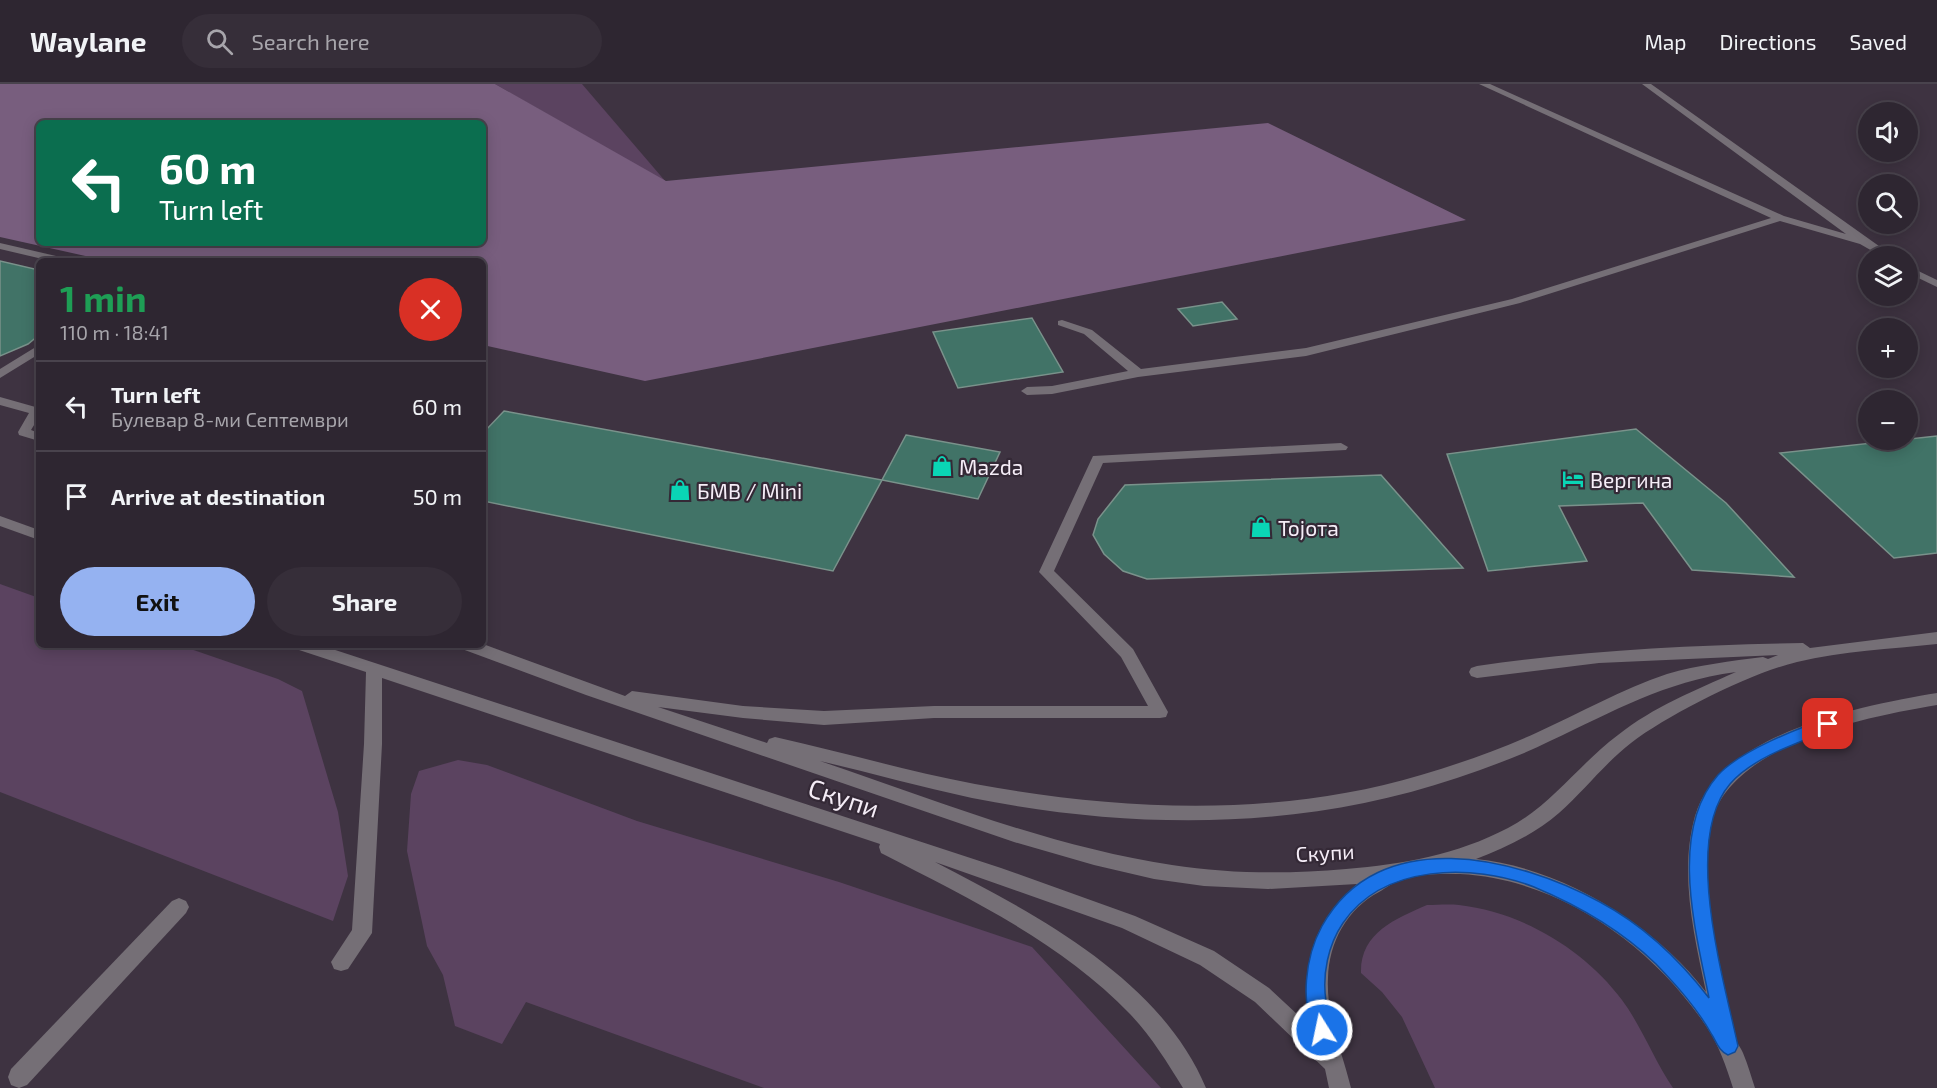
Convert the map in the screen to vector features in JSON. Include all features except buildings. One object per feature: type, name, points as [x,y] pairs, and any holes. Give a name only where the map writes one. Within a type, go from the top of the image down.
[{"type":"street","points":[[1483,84],[1780,218],[1864,242]]},
{"type":"street","points":[[1646,84],[1871,246]]},
{"type":"street","points":[[1028,391],[1052,390],[1138,373],[1317,349],[1515,300],[1780,218]]},
{"type":"street","points":[[0,246],[52,258]]},
{"type":"street","points":[[1918,274],[1937,284]]},
{"type":"street","points":[[1062,323],[1088,332],[1138,373]]},
{"type":"street","points":[[0,374],[36,351]]},
{"type":"street","points":[[0,401],[36,410]]},
{"type":"street","points":[[36,413],[24,432],[36,436]]},
{"type":"street","points":[[592,691],[743,712],[824,718],[934,712],[1161,712],[1127,653],[1046,572],[1098,459],[1341,447]]},
{"type":"street","points":[[0,521],[36,534]]},
{"type":"street","points":[[734,738],[834,756],[974,791],[1072,807],[1143,813],[1272,809],[1340,801],[1399,789],[1452,773],[1528,744],[1593,712],[1658,684],[1700,672],[1778,661],[1845,648],[1937,638]]},
{"type":"street","name":"Скупи","points":[[311,648],[1090,908],[1185,947],[1228,971],[1262,995],[1334,1063]]},
{"type":"street","name":"Скупи","points":[[476,648],[592,691],[1014,834],[1163,872],[1210,877],[1335,878],[1429,867]]},
{"type":"street","points":[[1477,672],[1522,664],[1664,652],[1845,648]]},
{"type":"street","points":[[1429,867],[1495,843],[1526,827],[1553,808],[1614,748],[1639,730],[1718,687],[1778,661]]},
{"type":"street","points":[[341,962],[362,933],[373,744],[374,669]]},
{"type":"street","points":[[1728,1046],[1708,945],[1699,882],[1700,835],[1704,813],[1712,797],[1722,781],[1736,769],[1780,743],[1828,724],[1937,699]]},
{"type":"street","points":[[854,829],[1010,912],[1102,972],[1136,1003],[1165,1038],[1184,1066],[1195,1088]]},
{"type":"street","points":[[1340,1088],[1322,1030],[1316,998],[1317,968],[1324,941],[1342,910],[1376,882],[1401,872],[1429,867],[1472,866],[1504,871],[1536,880],[1595,908],[1627,930],[1673,970],[1710,1013],[1728,1046],[1744,1088]]},
{"type":"street","points":[[20,1077],[179,907]]},
{"type":"street","points":[[1334,1063],[1348,1088]]},
{"type":"shaded area","points":[[0,84],[495,84],[666,181],[1268,123],[1466,220],[645,381],[486,346],[486,258],[94,258],[40,246],[486,246],[486,120],[36,120],[36,245],[0,237]]},
{"type":"shaded area","points":[[495,84],[582,84],[666,182]]},
{"type":"shaded area","points":[[0,584],[36,597],[36,648],[188,648],[278,679],[302,691],[338,812],[348,876],[333,921],[0,792]]},
{"type":"shaded area","points":[[458,760],[487,765],[637,821],[839,882],[1032,947],[1161,1088],[764,1088],[526,1002],[502,1044],[455,1026],[443,975],[427,946],[407,851],[411,794],[419,771]]},
{"type":"shaded area","points":[[1427,905],[1459,905],[1506,916],[1529,925],[1571,950],[1590,965],[1622,1000],[1673,1088],[1435,1088],[1402,1017],[1382,992],[1361,973],[1366,947],[1373,938],[1392,922]]},
{"type":"place","name":"Mazda","points":[[942,466]]},
{"type":"place","name":"Вергина","points":[[1573,479]]},
{"type":"place","name":"БМВ / Mini","points":[[680,490]]},
{"type":"place","name":"Тојота","points":[[1261,527]]},
{"type":"route","points":[[1322,1030],[1316,998],[1317,968],[1324,941],[1337,917],[1354,898],[1376,882],[1401,872],[1429,867],[1472,866],[1504,871],[1536,880],[1595,908],[1627,930],[1660,956],[1687,984],[1710,1013],[1728,1046],[1708,945],[1699,882],[1698,860],[1704,813],[1722,781],[1736,769],[1780,743],[1828,724]]}]
